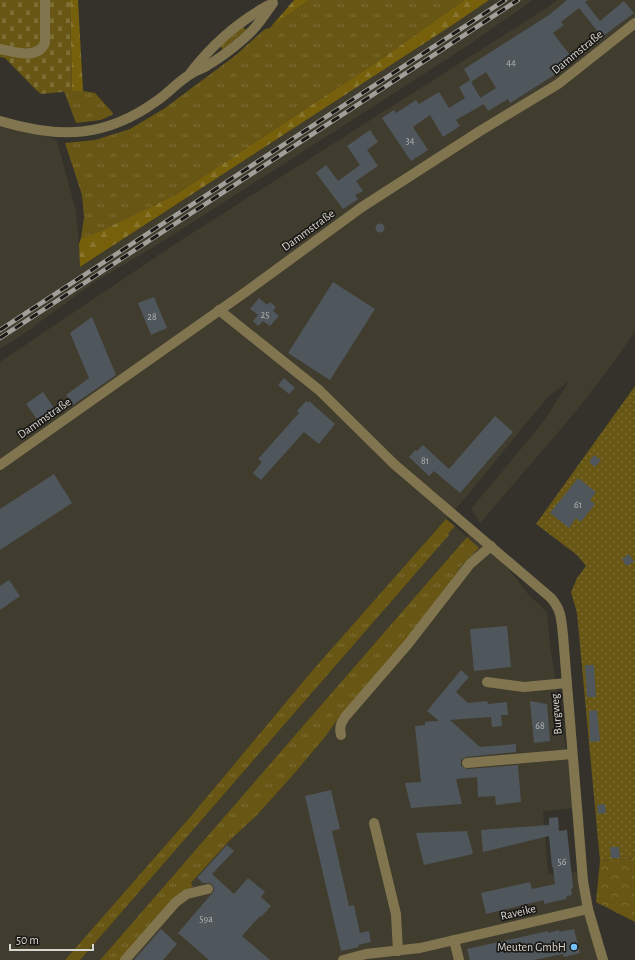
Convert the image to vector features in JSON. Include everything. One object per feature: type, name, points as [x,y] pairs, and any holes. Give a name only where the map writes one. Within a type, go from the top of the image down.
[{"type":"street","points":[[0,49],[25,54],[38,51],[42,48],[45,44],[45,0]]},
{"type":"street","points":[[0,121],[33,129],[72,133],[91,131],[113,126],[132,117],[158,100],[188,76],[202,57],[227,34],[253,14],[274,1]]},
{"type":"street","name":"Dammstraße","points":[[0,465],[362,207],[480,131],[558,84],[635,23]]},
{"type":"street","name":"Burgweg","points":[[219,310],[319,390],[394,464],[452,512],[551,598],[558,606],[561,621],[567,683],[583,881],[588,909],[603,960]]},
{"type":"street","points":[[341,735],[340,724],[345,717],[408,644],[470,564],[490,546]]},
{"type":"street","points":[[487,682],[524,687],[567,683]]},
{"type":"street","points":[[467,763],[572,754]]},
{"type":"street","points":[[374,823],[396,914],[398,951]]},
{"type":"street","points":[[125,960],[176,902],[187,894],[208,889]]},
{"type":"street","name":"Raveike","points":[[343,960],[366,954],[420,948],[588,909]]},
{"type":"street","points":[[454,940],[459,960]]},
{"type":"shaded area","points":[[489,0],[533,0],[424,74],[154,247],[96,281],[22,335],[0,349],[0,127],[49,137],[57,141],[76,211],[81,267]]},
{"type":"shaded area","points":[[557,0],[635,0],[635,331],[614,362],[577,410],[480,523],[471,509],[544,421],[569,381],[547,398],[461,503],[312,671],[191,816],[65,960],[0,960],[0,362],[172,246]]},
{"type":"shaded area","points":[[455,526],[467,537],[100,960],[80,960],[449,535],[448,534]]},
{"type":"shaded area","points":[[473,531],[497,554],[528,594],[547,612],[550,645],[575,808],[543,811],[548,874],[581,872],[598,960],[122,960],[229,841],[257,815],[293,775],[325,737],[340,716],[443,593],[462,565],[467,561],[467,537]]},
{"type":"green space","points":[[0,0],[70,0],[72,91],[41,94],[5,58],[0,57]]},
{"type":"green space","points":[[70,0],[78,0],[83,91],[72,91]]},
{"type":"green space","points":[[294,0],[309,0],[270,28]]},
{"type":"green space","points":[[309,0],[464,0],[384,57],[175,195],[100,231],[81,238],[84,217],[82,195],[65,143],[95,140],[130,129],[165,108],[236,55],[265,29],[270,28]]},
{"type":"green space","points":[[464,0],[489,0],[80,267],[79,244],[81,238],[100,231],[175,195],[384,57]]},
{"type":"green space","points":[[242,26],[246,30],[223,50],[219,45]]},
{"type":"green space","points":[[64,91],[83,91],[95,93],[113,113],[112,115],[101,120],[76,123]]},
{"type":"green space","points":[[635,386],[635,858],[600,861],[577,613],[571,592],[577,578],[586,566],[577,555],[536,524]]},
{"type":"green space","points":[[446,519],[455,526],[448,534],[449,535],[80,960],[65,960],[191,816],[312,671]]},
{"type":"green space","points":[[467,537],[479,548],[462,565],[405,643],[340,716],[325,737],[293,775],[257,815],[229,841],[191,883],[193,887],[189,889],[122,960],[100,960]]},
{"type":"green space","points":[[635,858],[635,922],[596,902],[600,861]]},
{"type":"building","points":[[567,0],[588,0],[585,2],[600,21],[624,1],[634,13],[602,37],[579,8],[561,22],[564,25],[553,33],[570,55],[556,66],[559,72],[510,103],[508,99],[488,111],[484,104],[456,120],[460,126],[443,137],[430,115],[413,127],[428,150],[411,161],[382,118],[394,110],[396,113],[416,100],[419,104],[439,92],[449,108],[465,98],[459,87],[470,80],[464,69],[549,15]],"holes":[[[486,72],[496,88],[480,98],[471,82]]]},
{"type":"building","points":[[370,130],[378,142],[367,150],[378,166],[356,181],[363,191],[355,195],[358,199],[343,209],[316,173],[326,165],[338,181],[360,165],[347,146]]},
{"type":"building","points":[[380,223],[385,228],[380,233],[375,228]]},
{"type":"building","points":[[333,282],[375,309],[330,380],[288,353]]},
{"type":"building","points":[[154,297],[167,328],[151,335],[138,303]]},
{"type":"building","points":[[259,298],[267,305],[270,302],[276,307],[273,311],[279,316],[270,326],[263,321],[258,326],[253,321],[258,315],[250,309]]},
{"type":"building","points":[[92,317],[116,375],[73,405],[66,395],[89,378],[70,333]]},
{"type":"building","points":[[284,378],[295,388],[289,394],[278,385]]},
{"type":"building","points":[[43,392],[58,414],[42,426],[26,404]]},
{"type":"building","points":[[306,401],[308,403],[309,401],[335,424],[319,444],[304,432],[261,480],[253,473],[262,462],[258,459],[299,413],[297,411]]},
{"type":"building","points":[[495,416],[513,432],[460,493],[434,471],[429,476],[409,457],[415,450],[417,451],[423,445],[449,469]]},
{"type":"building","points":[[594,455],[601,460],[595,467],[589,462]]},
{"type":"building","points":[[54,474],[72,503],[0,550],[0,509]]},
{"type":"building","points":[[578,478],[596,492],[590,500],[595,504],[581,522],[576,518],[569,528],[550,513]]},
{"type":"building","points":[[629,554],[634,562],[626,566],[622,559]]},
{"type":"building","points":[[9,580],[20,596],[0,610],[0,586]]},
{"type":"building","points":[[507,626],[511,667],[474,671],[470,629]]},
{"type":"building","points":[[585,665],[594,665],[596,697],[587,697]]},
{"type":"building","points":[[461,670],[469,677],[456,692],[468,703],[487,701],[488,704],[507,702],[508,715],[501,715],[502,726],[492,727],[491,717],[450,720],[480,747],[516,744],[516,752],[466,757],[461,760],[461,766],[468,769],[518,765],[521,802],[496,805],[495,796],[478,797],[477,777],[456,779],[462,804],[411,808],[405,783],[421,782],[415,726],[425,725],[425,722],[439,721],[427,711]]},
{"type":"building","points":[[530,701],[547,704],[550,741],[534,743]]},
{"type":"building","points":[[597,710],[600,741],[590,742],[589,711]]},
{"type":"building","points":[[331,790],[340,829],[332,831],[349,906],[354,905],[360,933],[369,931],[371,942],[358,945],[359,947],[341,951],[305,796]]},
{"type":"building","points":[[605,804],[606,813],[598,814],[597,805]]},
{"type":"building","points":[[558,817],[559,831],[567,830],[573,887],[571,890],[572,895],[567,896],[566,899],[544,904],[544,900],[486,914],[481,893],[530,882],[532,889],[555,884],[549,836],[483,852],[481,830],[549,825],[549,818]]},
{"type":"building","points":[[467,831],[473,854],[424,865],[416,833]]},
{"type":"building","points":[[227,845],[234,851],[212,874],[234,894],[248,878],[265,892],[261,897],[271,906],[242,936],[270,960],[209,960],[178,933],[214,891],[212,884],[203,883],[197,878]]},
{"type":"building","points":[[610,847],[619,847],[620,858],[611,858]]},
{"type":"building","points":[[161,929],[177,944],[163,960],[134,960]]},
{"type":"building","points":[[574,929],[580,953],[564,957],[563,954],[534,960],[470,960],[467,949],[548,931],[548,933],[559,930],[559,932]]},
{"type":"railway","points":[[0,330],[505,0]]},
{"type":"railway","points":[[0,338],[518,0]]},
{"type":"place","name":"Meuten GmbH","points":[[574,947]]}]
